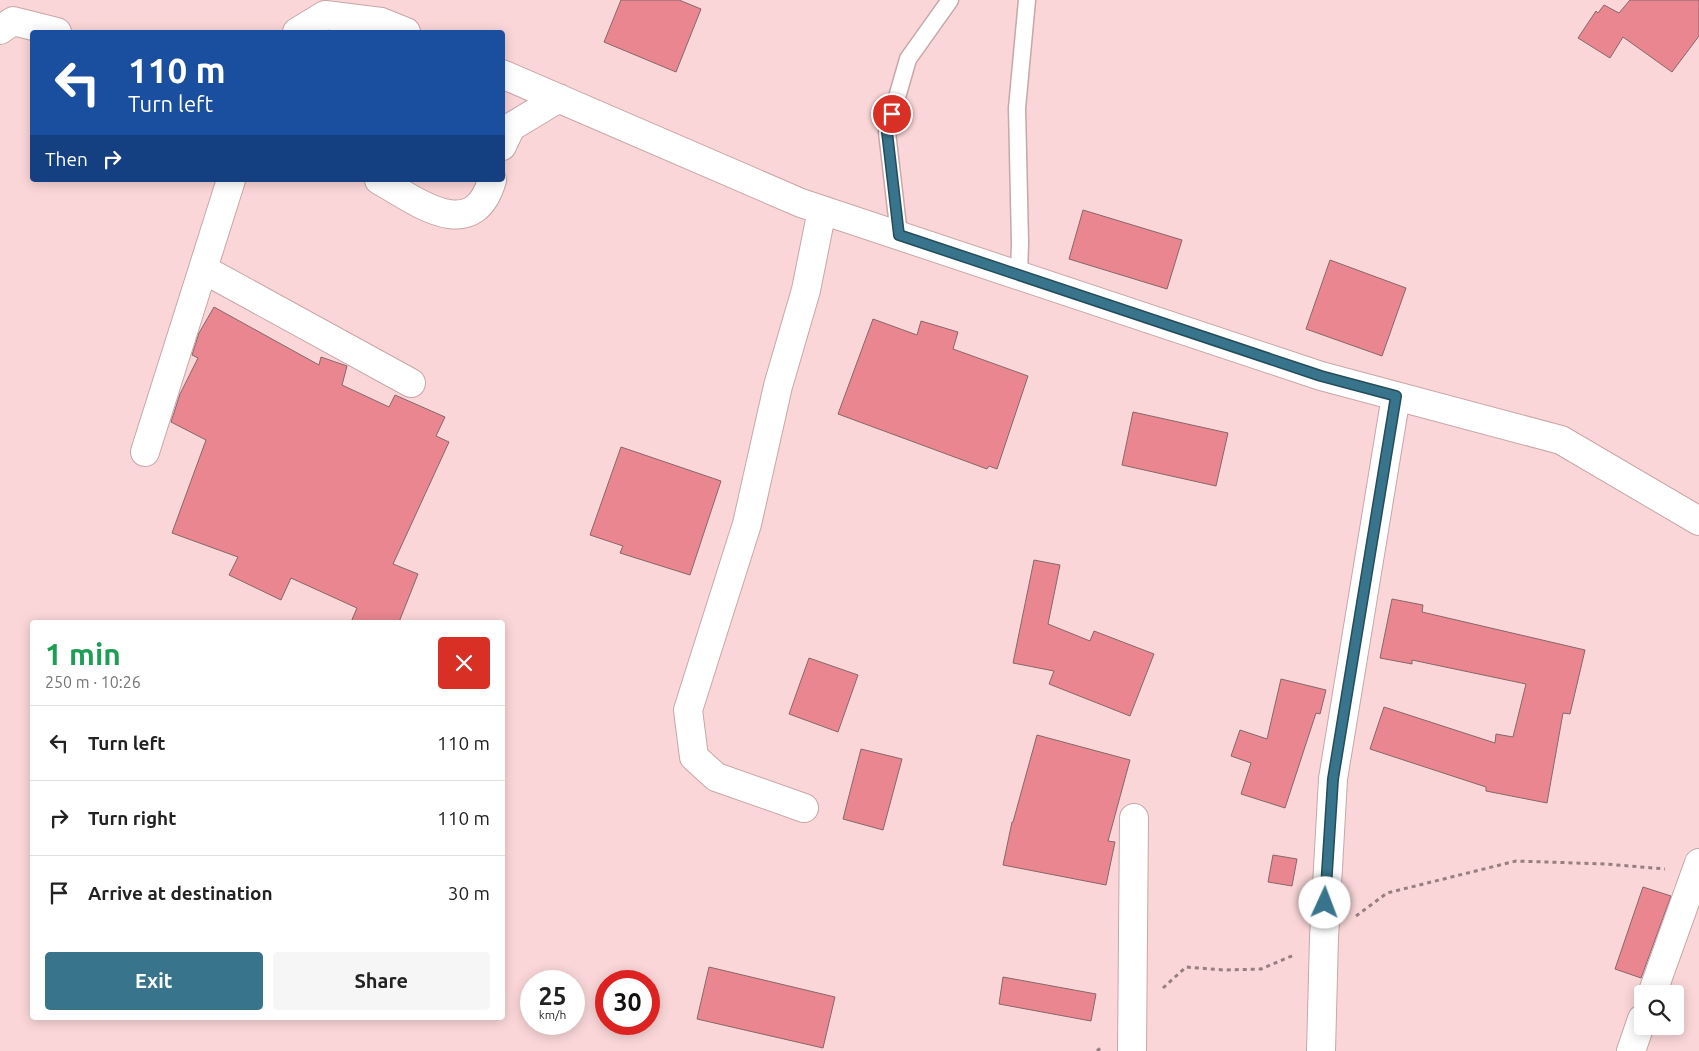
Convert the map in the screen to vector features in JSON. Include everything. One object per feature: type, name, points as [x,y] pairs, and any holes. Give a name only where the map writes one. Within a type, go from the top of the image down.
[{"type":"street","points":[[300,30],[326,15],[381,22],[401,30]]},
{"type":"street","points":[[0,30],[13,21],[49,30]]},
{"type":"street","points":[[505,75],[801,203],[1321,376],[1561,440],[1699,521]]},
{"type":"street","points":[[505,139],[510,127],[559,98]]},
{"type":"street","points":[[145,452],[230,182]]},
{"type":"street","points":[[383,182],[439,213],[453,216],[477,208],[489,190],[491,182]]},
{"type":"street","points":[[804,808],[716,778],[694,757],[688,710],[747,524],[778,386],[806,290],[822,210]]},
{"type":"street","points":[[203,269],[411,383]]},
{"type":"street","points":[[1321,1051],[1324,938],[1333,779],[1396,396]]},
{"type":"street","points":[[1132,1051],[1134,818]]},
{"type":"street","points":[[1655,985],[1697,867]]},
{"type":"street","points":[[1631,1051],[1636,1035]]},
{"type":"lane","points":[[899,235],[887,132],[908,59],[950,0]]},
{"type":"lane","points":[[1019,275],[1017,108],[1027,0]]},
{"type":"path","points":[[1097,1051],[1186,967],[1224,970],[1261,969],[1300,953],[1387,893],[1516,861],[1697,867]]},
{"type":"building","points":[[621,0],[679,0],[701,9],[676,72],[604,42]]},
{"type":"building","points":[[1630,0],[1699,0],[1699,36],[1672,72],[1623,37],[1610,58],[1578,38],[1596,11],[1598,13],[1604,5],[1619,13]]},
{"type":"building","points":[[1083,210],[1182,240],[1167,289],[1069,259]]},
{"type":"building","points":[[1330,260],[1406,288],[1382,356],[1306,329]]},
{"type":"building","points":[[214,307],[319,365],[321,357],[347,366],[342,385],[389,407],[395,395],[445,417],[436,436],[449,442],[393,564],[418,574],[400,620],[352,620],[357,608],[291,578],[281,600],[229,575],[238,557],[172,533],[206,440],[171,422],[180,394],[198,358],[192,355],[199,333]]},
{"type":"building","points":[[873,319],[917,335],[921,321],[958,332],[953,349],[1028,376],[997,469],[989,466],[987,469],[838,414]]},
{"type":"building","points":[[1133,412],[1228,433],[1216,486],[1122,465]]},
{"type":"building","points":[[621,447],[721,481],[690,575],[620,553],[623,546],[590,535]]},
{"type":"building","points":[[1034,560],[1060,565],[1048,624],[1090,641],[1094,631],[1154,654],[1130,716],[1049,684],[1054,671],[1013,663]]},
{"type":"building","points":[[1392,599],[1423,605],[1422,612],[1585,650],[1570,714],[1563,713],[1547,803],[1486,791],[1486,787],[1370,749],[1384,707],[1495,743],[1496,734],[1513,737],[1526,684],[1412,660],[1412,664],[1380,658]]},
{"type":"building","points":[[809,658],[858,675],[838,732],[789,714]]},
{"type":"building","points":[[1281,679],[1326,690],[1320,714],[1316,713],[1285,808],[1241,794],[1251,763],[1231,756],[1240,730],[1267,739]]},
{"type":"building","points":[[1037,735],[1130,760],[1108,841],[1115,842],[1106,885],[1003,865],[1012,822]]},
{"type":"building","points":[[861,749],[902,759],[883,830],[843,819]]},
{"type":"building","points":[[1273,855],[1297,859],[1292,886],[1268,882]]},
{"type":"building","points":[[1643,887],[1671,896],[1641,978],[1615,969]]},
{"type":"building","points":[[709,967],[835,997],[823,1048],[697,1019]]},
{"type":"building","points":[[1003,977],[1096,994],[1091,1021],[999,1004]]},
{"type":"route","points":[[892,114],[887,132],[899,235],[1321,376],[1396,396],[1333,779],[1325,903]]}]
